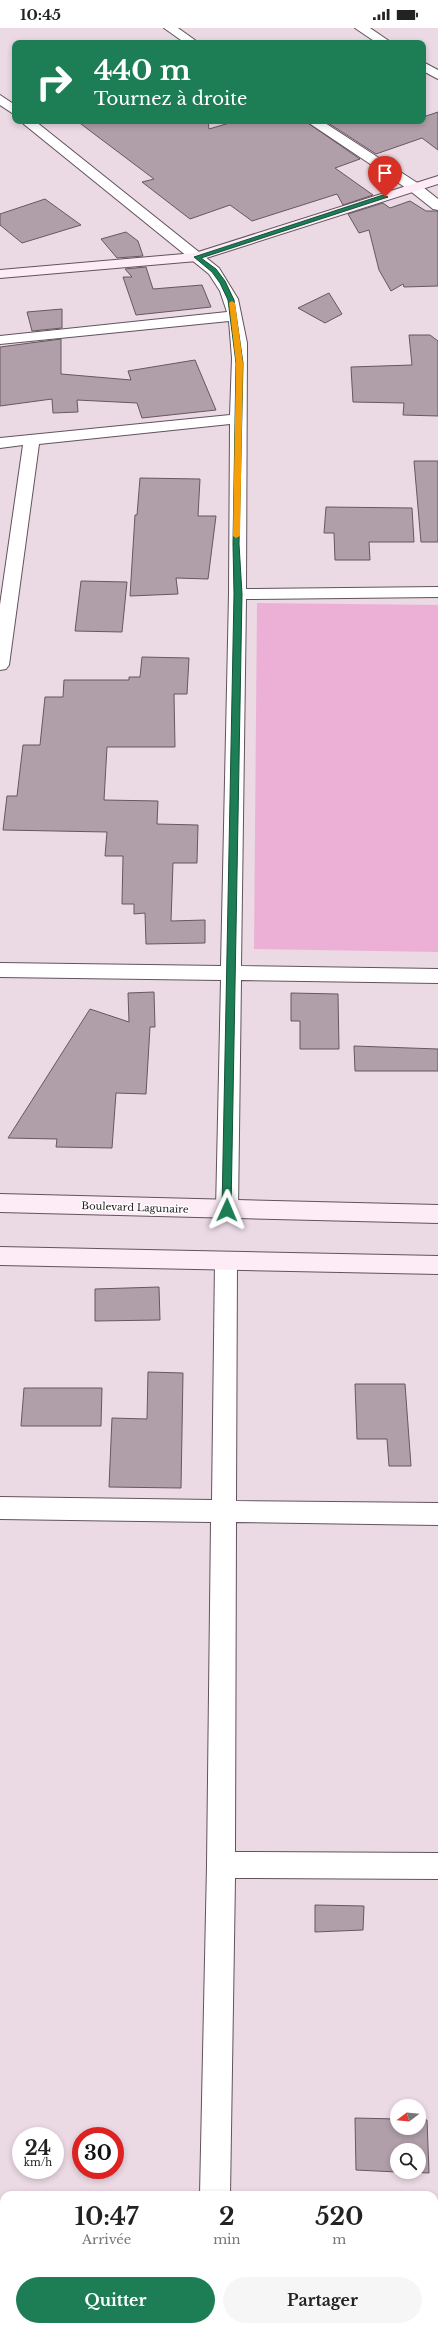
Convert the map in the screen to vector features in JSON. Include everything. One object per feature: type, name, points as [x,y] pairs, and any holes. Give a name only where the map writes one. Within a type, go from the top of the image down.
[{"type":"main road","points":[[0,274],[197,257],[438,180]]},
{"type":"main road","name":"Boulevard Lagunaire","points":[[0,1203],[227,1210],[438,1214]]},
{"type":"main road","points":[[0,1256],[438,1265]]},
{"type":"street","points":[[170,28],[188,40]]},
{"type":"street","points":[[360,28],[381,40]]},
{"type":"street","points":[[426,68],[438,74]]},
{"type":"street","points":[[0,99],[12,109]]},
{"type":"street","points":[[31,124],[214,271],[223,282],[231,300],[234,316],[240,363],[238,419],[240,441],[236,544],[238,594],[230,973],[227,1210]]},
{"type":"street","points":[[318,124],[414,187],[438,206]]},
{"type":"street","points":[[0,340],[234,316]]},
{"type":"street","points":[[0,443],[238,419]]},
{"type":"street","points":[[0,665],[32,440]]},
{"type":"street","points":[[238,594],[438,592]]},
{"type":"street","points":[[0,970],[438,976]]},
{"type":"street","points":[[215,2191],[221,1865],[226,1261]]},
{"type":"street","points":[[0,1508],[438,1514]]},
{"type":"street","points":[[221,1865],[438,1866]]},
{"type":"shaded area","points":[[257,603],[438,605],[438,952],[254,949]]},
{"type":"building","points":[[438,112],[438,150],[422,138],[376,154],[330,124],[426,124],[426,116]]},
{"type":"building","points":[[81,124],[208,124],[209,129],[226,124],[309,124],[360,159],[335,168],[373,195],[343,205],[337,194],[252,221],[230,205],[190,219],[142,182],[154,179]]},
{"type":"building","points":[[45,199],[81,225],[22,243],[0,225],[0,214]]},
{"type":"building","points":[[410,201],[426,211],[438,211],[438,286],[404,287],[403,284],[391,291],[379,270],[369,230],[359,233],[348,214],[383,203],[390,208]]},
{"type":"building","points":[[126,232],[138,241],[143,256],[117,258],[101,239]]},
{"type":"building","points":[[146,267],[153,289],[202,285],[211,307],[136,315],[123,277],[132,277],[125,269]]},
{"type":"building","points":[[329,293],[342,314],[325,323],[298,308]]},
{"type":"building","points":[[62,309],[62,328],[32,331],[27,312]]},
{"type":"building","points":[[409,335],[430,335],[438,341],[438,416],[403,415],[404,403],[353,402],[351,367],[412,365]]},
{"type":"building","points":[[61,339],[61,374],[131,380],[128,371],[195,360],[216,410],[142,418],[137,403],[77,400],[78,412],[53,413],[52,399],[0,406],[0,347]]},
{"type":"building","points":[[414,461],[438,461],[438,542],[421,542]]},
{"type":"building","points":[[140,478],[200,479],[198,516],[216,516],[208,579],[176,578],[178,594],[130,596],[135,515],[137,515]]},
{"type":"building","points":[[326,507],[412,508],[414,542],[369,542],[370,560],[335,560],[334,533],[324,533]]},
{"type":"building","points":[[81,581],[127,582],[122,632],[75,631]]},
{"type":"building","points":[[142,657],[189,658],[187,694],[174,694],[175,747],[107,747],[104,800],[158,801],[157,824],[198,825],[197,863],[173,863],[171,921],[205,920],[205,943],[146,944],[145,913],[134,914],[134,904],[122,904],[123,856],[105,856],[107,832],[3,830],[7,796],[17,796],[23,745],[40,745],[45,697],[63,697],[64,680],[129,680],[129,677],[140,677]]},
{"type":"building","points":[[154,992],[155,1027],[150,1027],[146,1094],[116,1093],[112,1148],[56,1147],[57,1139],[8,1138],[90,1009],[129,1022],[128,993]]},
{"type":"building","points":[[291,993],[338,994],[339,1049],[300,1049],[300,1021],[291,1021]]},
{"type":"building","points":[[354,1046],[438,1049],[438,1071],[355,1071]]},
{"type":"building","points":[[159,1287],[160,1320],[95,1321],[95,1289]]},
{"type":"building","points":[[148,1372],[183,1373],[181,1488],[109,1487],[112,1418],[147,1419]]},
{"type":"building","points":[[355,1384],[405,1384],[411,1466],[389,1466],[387,1439],[357,1439]]},
{"type":"building","points":[[24,1388],[102,1388],[101,1426],[21,1426]]},
{"type":"building","points":[[315,1905],[364,1906],[363,1930],[315,1932]]},
{"type":"building","points":[[355,2118],[390,2119],[390,2135],[426,2135],[427,2120],[429,2173],[426,2173],[426,2143],[390,2143],[390,2172],[356,2170]]},
{"type":"slow traffic","points":[[232,303],[240,363],[238,419],[240,441],[236,536]]},
{"type":"route","points":[[227,1210],[238,594],[236,544],[240,441],[238,419],[240,363],[237,333],[231,300],[223,282],[214,271],[197,257],[385,197]]}]
